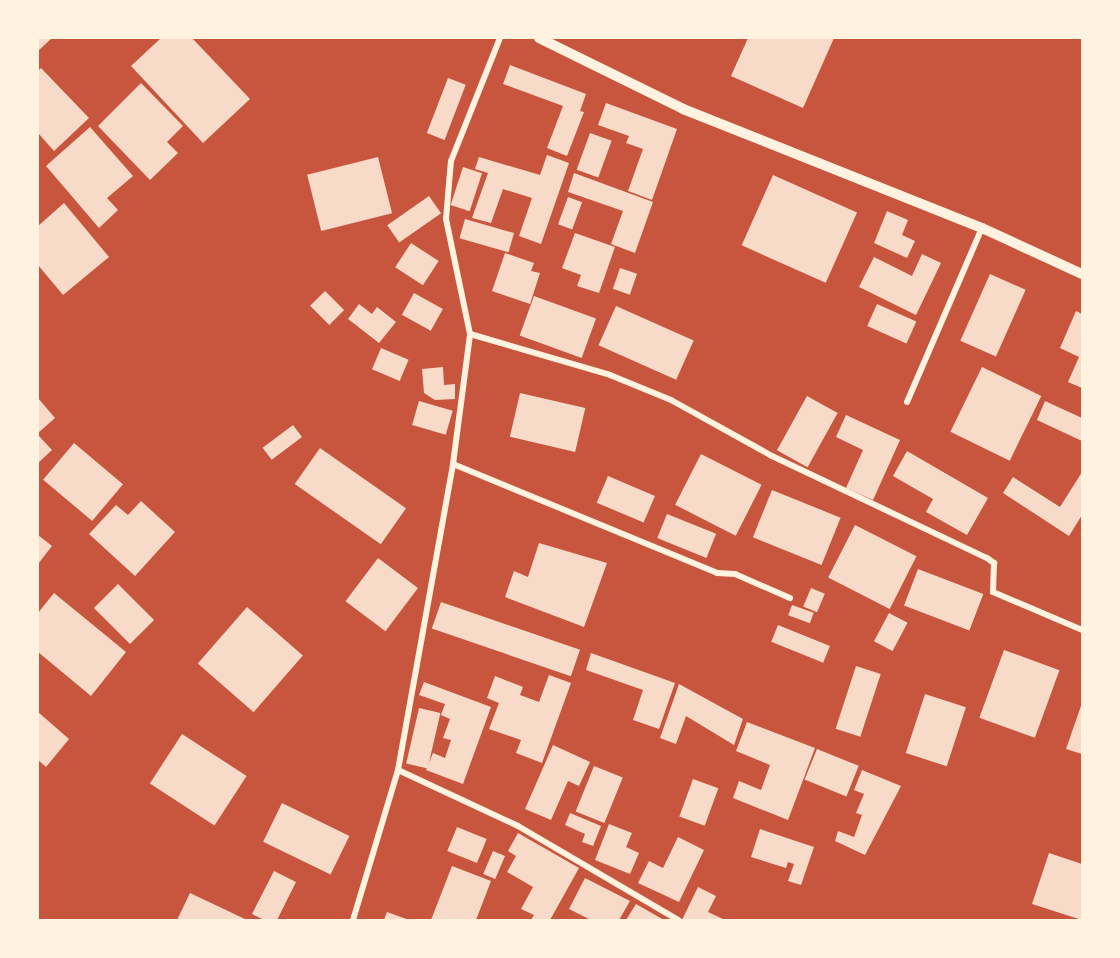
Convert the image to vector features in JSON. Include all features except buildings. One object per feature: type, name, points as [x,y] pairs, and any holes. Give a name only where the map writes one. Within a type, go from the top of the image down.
[{"type":"street","points":[[353,921],[398,770],[453,464],[470,334],[446,219],[451,161],[500,38]]},
{"type":"street","points":[[539,38],[683,109],[982,228],[1083,274]]},
{"type":"street","points":[[907,402],[982,228]]},
{"type":"street","points":[[470,334],[610,375],[670,400],[772,456],[987,558],[994,563],[993,592],[1083,630]]},
{"type":"street","points":[[453,464],[717,573],[735,574],[790,598]]},
{"type":"street","points":[[398,770],[518,826],[678,921]]}]
